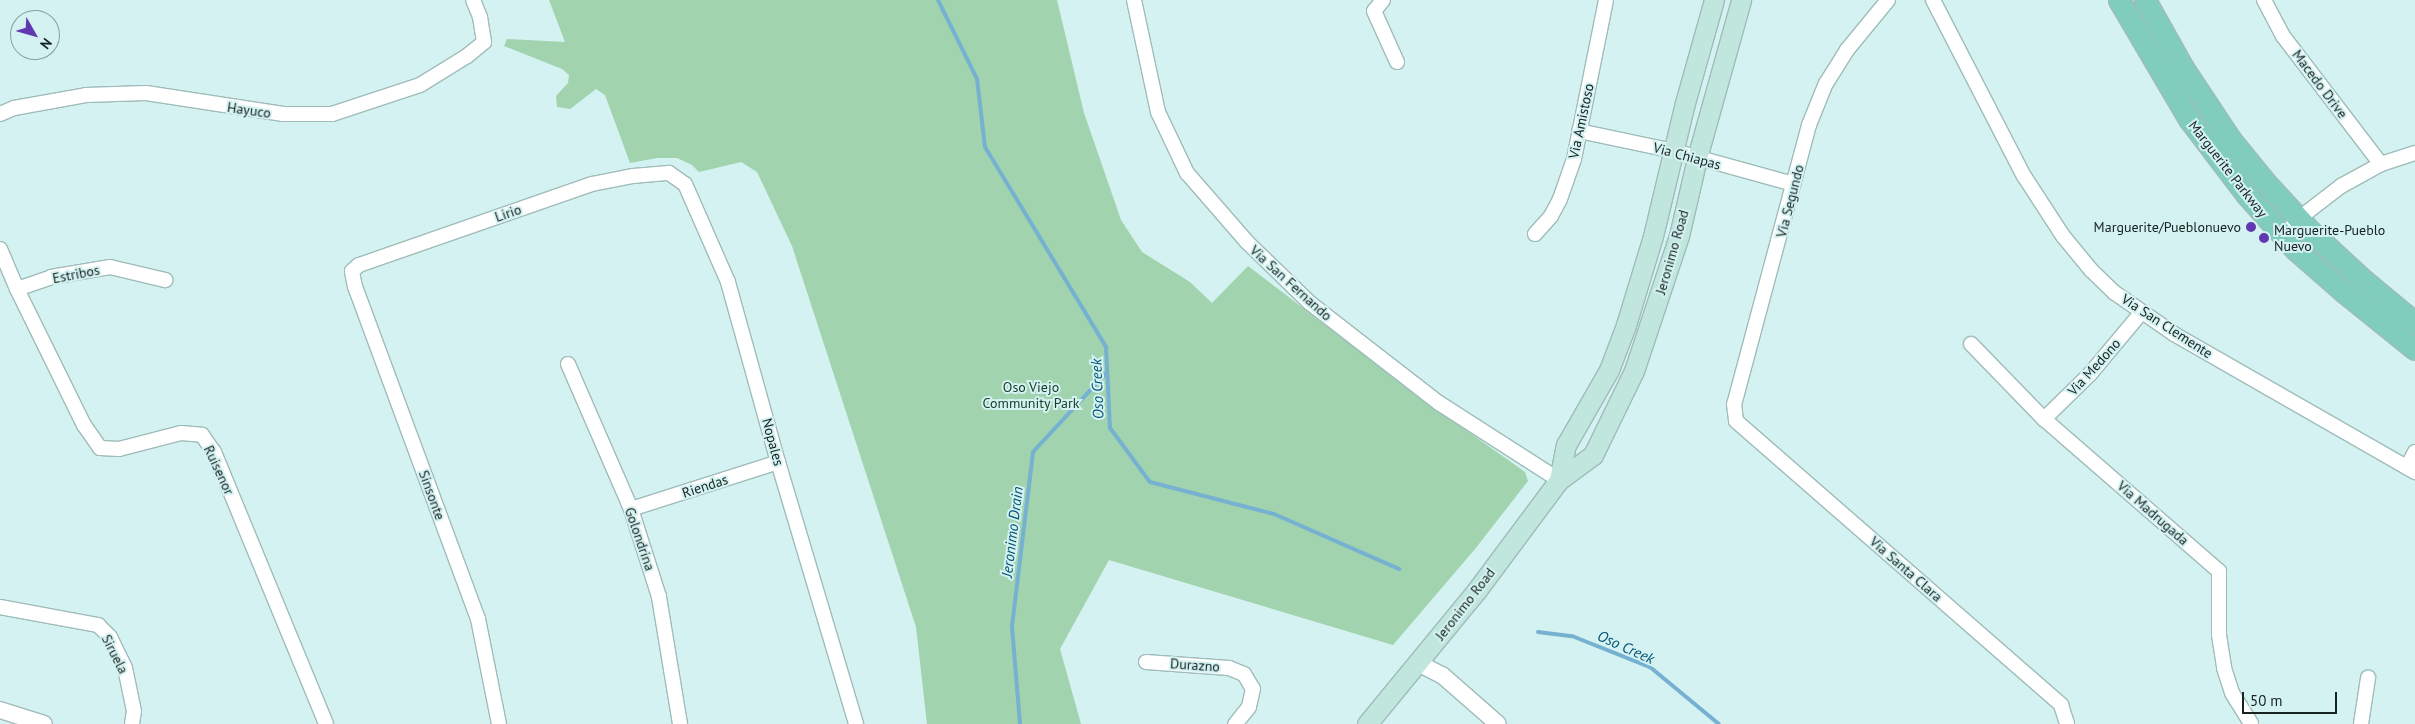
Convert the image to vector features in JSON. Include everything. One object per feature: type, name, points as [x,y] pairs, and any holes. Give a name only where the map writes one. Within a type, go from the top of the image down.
[{"type":"main road","name":"Jeronimo Road","points":[[1559,480],[1566,445],[1609,370],[1626,325],[1653,236],[1685,102],[1714,0]]},
{"type":"main road","name":"Jeronimo Road","points":[[1367,724],[1418,664],[1504,555],[1559,480],[1593,455],[1634,371],[1678,236],[1697,158],[1741,0]]},
{"type":"main road","name":"Marguerite Parkway","points":[[2120,0],[2189,119],[2247,195],[2281,233],[2343,291],[2415,349]]},
{"type":"main road","name":"Marguerite Parkway","points":[[2145,0],[2183,68],[2230,139],[2265,182],[2298,218],[2362,279],[2415,323]]},
{"type":"street","name":"Hayuco","points":[[0,114],[14,108],[86,95],[146,94],[283,114],[332,114],[420,85],[467,56],[484,42],[480,17],[473,0]]},
{"type":"street","name":"Via San Fernando","points":[[1134,0],[1158,112],[1187,173],[1247,242],[1310,303],[1438,403],[1559,480]]},
{"type":"street","points":[[1383,0],[1374,12],[1397,62]]},
{"type":"street","name":"Via Amistoso","points":[[1535,234],[1551,216],[1560,199],[1574,158],[1606,0]]},
{"type":"street","name":"Via Segundo","points":[[1736,421],[1734,404],[1809,125],[1826,83],[1847,50],[1888,0]]},
{"type":"street","name":"Via San Clemente","points":[[1933,0],[2024,176],[2063,236],[2115,293],[2141,313],[2411,469]]},
{"type":"street","name":"Macedo Drive","points":[[2264,0],[2283,36],[2381,164]]},
{"type":"street","name":"Via Chiapas","points":[[1579,131],[1674,151],[1794,184]]},
{"type":"street","points":[[2281,233],[2341,186],[2381,164],[2415,153]]},
{"type":"street","name":"Lirio","points":[[352,271],[359,264],[592,184],[633,176],[669,173]]},
{"type":"street","name":"Nopales","points":[[669,173],[685,184],[728,282],[778,462],[856,724]]},
{"type":"street","name":"Ruisenor","points":[[0,250],[17,290],[84,425],[100,448],[119,449],[181,434],[202,435],[214,452],[326,724]]},
{"type":"street","name":"Estribos","points":[[17,290],[51,278],[110,267],[165,280]]},
{"type":"street","name":"Sinsonte","points":[[352,271],[355,287],[478,619],[499,724]]},
{"type":"street","name":"Via Medono","points":[[2044,419],[2090,374],[2141,313]]},
{"type":"street","name":"Via Madrugada","points":[[1971,344],[2044,419],[2220,571],[2219,635],[2224,668],[2232,693],[2251,724]]},
{"type":"street","name":"Golondrina","points":[[568,364],[631,509],[659,597],[680,724]]},
{"type":"street","name":"Via Santa Clara","points":[[1736,421],[2061,705],[2067,724]]},
{"type":"street","points":[[2411,469],[2415,452]]},
{"type":"street","name":"Riendas","points":[[631,509],[778,462]]},
{"type":"street","name":"Siruela","points":[[0,607],[98,625],[110,637],[125,668],[134,712],[132,724]]},
{"type":"street","name":"Durazno","points":[[1146,662],[1229,668],[1244,674],[1254,689],[1249,707],[1235,724]]},
{"type":"street","points":[[1418,664],[1436,684],[1483,724]]},
{"type":"street","points":[[1418,664],[1442,675],[1498,724]]},
{"type":"street","points":[[2362,724],[2368,678]]},
{"type":"street","points":[[0,710],[42,724]]},
{"type":"green space","name":"Oso Viejo Community Park","points":[[549,0],[1057,0],[1084,113],[1121,220],[1142,252],[1190,282],[1212,303],[1248,266],[1422,399],[1525,472],[1528,481],[1475,549],[1393,645],[1109,560],[1060,649],[1081,724],[927,724],[916,627],[792,246],[757,172],[741,162],[699,172],[692,165],[677,158],[657,158],[630,163],[605,95],[596,89],[570,109],[557,107],[556,96],[568,83],[569,75],[562,69],[504,46],[507,39],[565,42]]},
{"type":"waterway","name":"Oso Creek","points":[[938,0],[977,79],[985,147],[1106,347],[1110,428],[1150,482],[1274,514],[1399,569]]},
{"type":"waterway","name":"Jeronimo Drain","points":[[1020,724],[1012,626],[1033,452],[1107,372]]},
{"type":"waterway","name":"Oso Creek","points":[[1538,632],[1572,636],[1650,667],[1719,724]]},
{"type":"place","name":"Marguerite/Pueblonuevo","points":[[2251,227]]},
{"type":"place","name":"Marguerite-Pueblo Nuevo","points":[[2264,238]]}]
